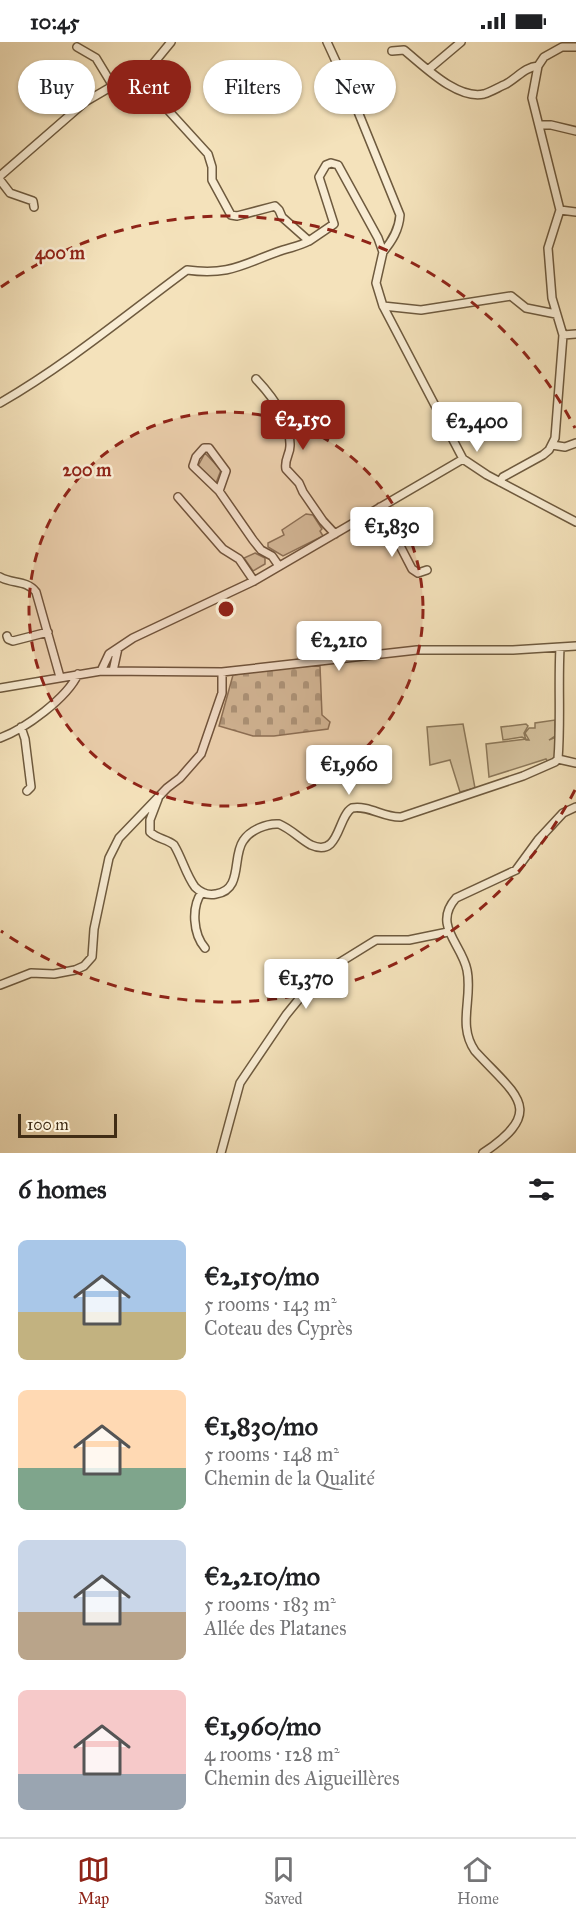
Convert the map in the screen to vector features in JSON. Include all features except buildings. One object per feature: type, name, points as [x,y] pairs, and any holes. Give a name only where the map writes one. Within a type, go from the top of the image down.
[{"type":"street","points":[[156,60],[171,42]]},
{"type":"street","points":[[327,42],[400,215],[392,241],[383,252],[376,283],[383,306],[463,459],[500,482],[576,522]]},
{"type":"street","points":[[402,42],[404,50],[458,91],[484,94],[508,83],[529,68],[538,66]]},
{"type":"street","points":[[429,69],[461,42]]},
{"type":"street","points":[[77,47],[96,58],[107,76]]},
{"type":"street","points":[[500,482],[503,477],[543,455],[555,438],[563,335],[551,290],[548,248],[560,210],[532,98],[538,66],[544,57],[551,51],[562,47],[576,47]]},
{"type":"street","points":[[392,51],[404,50]]},
{"type":"street","points":[[34,207],[33,201],[10,193],[0,178],[86,102],[107,90]]},
{"type":"street","points":[[172,114],[208,154],[212,180],[231,215],[237,216],[275,206],[282,217],[309,241]]},
{"type":"street","points":[[539,125],[551,125],[576,131]]},
{"type":"street","points":[[0,403],[46,375],[187,270],[211,272],[233,270],[282,250],[299,247],[334,224],[319,177],[326,165],[331,163],[338,165],[378,237],[383,252]]},
{"type":"street","points":[[560,210],[576,212]]},
{"type":"street","points":[[383,306],[421,310],[511,296],[526,309],[556,314]]},
{"type":"street","points":[[563,335],[576,333]]},
{"type":"street","points":[[256,380],[264,387],[288,426],[291,448],[286,458],[286,469],[299,483],[303,492],[335,534]]},
{"type":"street","points":[[552,444],[565,447],[576,443]]},
{"type":"street","points":[[219,491],[226,471],[209,448],[204,448],[196,457],[193,466],[219,491],[261,550],[272,556],[279,566]]},
{"type":"street","points":[[101,671],[109,654],[133,638],[254,581],[463,459]]},
{"type":"street","points":[[178,497],[224,549],[239,559],[254,581]]},
{"type":"street","points":[[380,507],[412,569],[418,573],[427,570]]},
{"type":"street","points":[[0,577],[10,582],[24,583],[36,592],[60,677]]},
{"type":"street","points":[[6,636],[14,641],[48,632]]},
{"type":"street","points":[[0,688],[101,671],[222,672],[417,650],[576,646]]},
{"type":"street","points":[[113,671],[118,648]]},
{"type":"street","points":[[158,799],[150,820],[150,832],[174,845],[194,884],[202,892],[211,895],[221,893],[231,886],[235,877],[242,842],[262,827],[279,824],[313,846],[325,846],[336,839],[345,816],[352,808],[369,809],[401,817],[523,776],[555,762],[558,759],[561,718],[558,679],[560,648]]},
{"type":"street","points":[[0,985],[31,974],[54,974],[75,970],[84,966],[92,957],[94,929],[109,858],[119,838],[201,754],[222,693],[222,672]]},
{"type":"street","points":[[0,738],[21,728],[48,707],[72,685],[78,674]]},
{"type":"street","points":[[21,728],[25,738],[31,787],[27,791]]},
{"type":"street","points":[[558,759],[576,763]]},
{"type":"street","points":[[483,1153],[515,1127],[520,1117],[520,1107],[515,1095],[471,1044],[465,1017],[470,984],[467,968],[462,953],[448,932],[447,917],[456,898],[516,870],[538,840],[563,813],[576,807]]},
{"type":"street","points":[[202,892],[195,904],[195,912],[199,938],[205,948]]},
{"type":"street","points":[[221,1153],[240,1083],[286,1015],[308,988],[334,966],[376,940],[409,940],[448,932]]},
{"type":"green space","points":[[205,453],[221,470],[216,483],[198,466]]},
{"type":"green space","points":[[306,514],[313,515],[322,529],[320,531],[323,536],[283,556],[268,547],[268,543],[284,535],[282,530]]},
{"type":"green space","points":[[255,553],[265,558],[265,564],[253,571],[244,558]]},
{"type":"green space","points":[[320,666],[322,715],[330,722],[328,729],[274,736],[253,736],[219,726],[233,675],[288,667]]},
{"type":"green space","points":[[555,720],[555,736],[549,740],[556,737],[555,759],[548,762],[546,759],[489,777],[486,744],[529,740],[525,733],[529,728],[535,728],[535,723]]},
{"type":"green space","points":[[463,724],[475,788],[460,792],[450,760],[430,765],[427,727]]},
{"type":"green space","points":[[526,724],[528,726],[524,733],[526,739],[522,737],[503,740],[501,727]]}]
